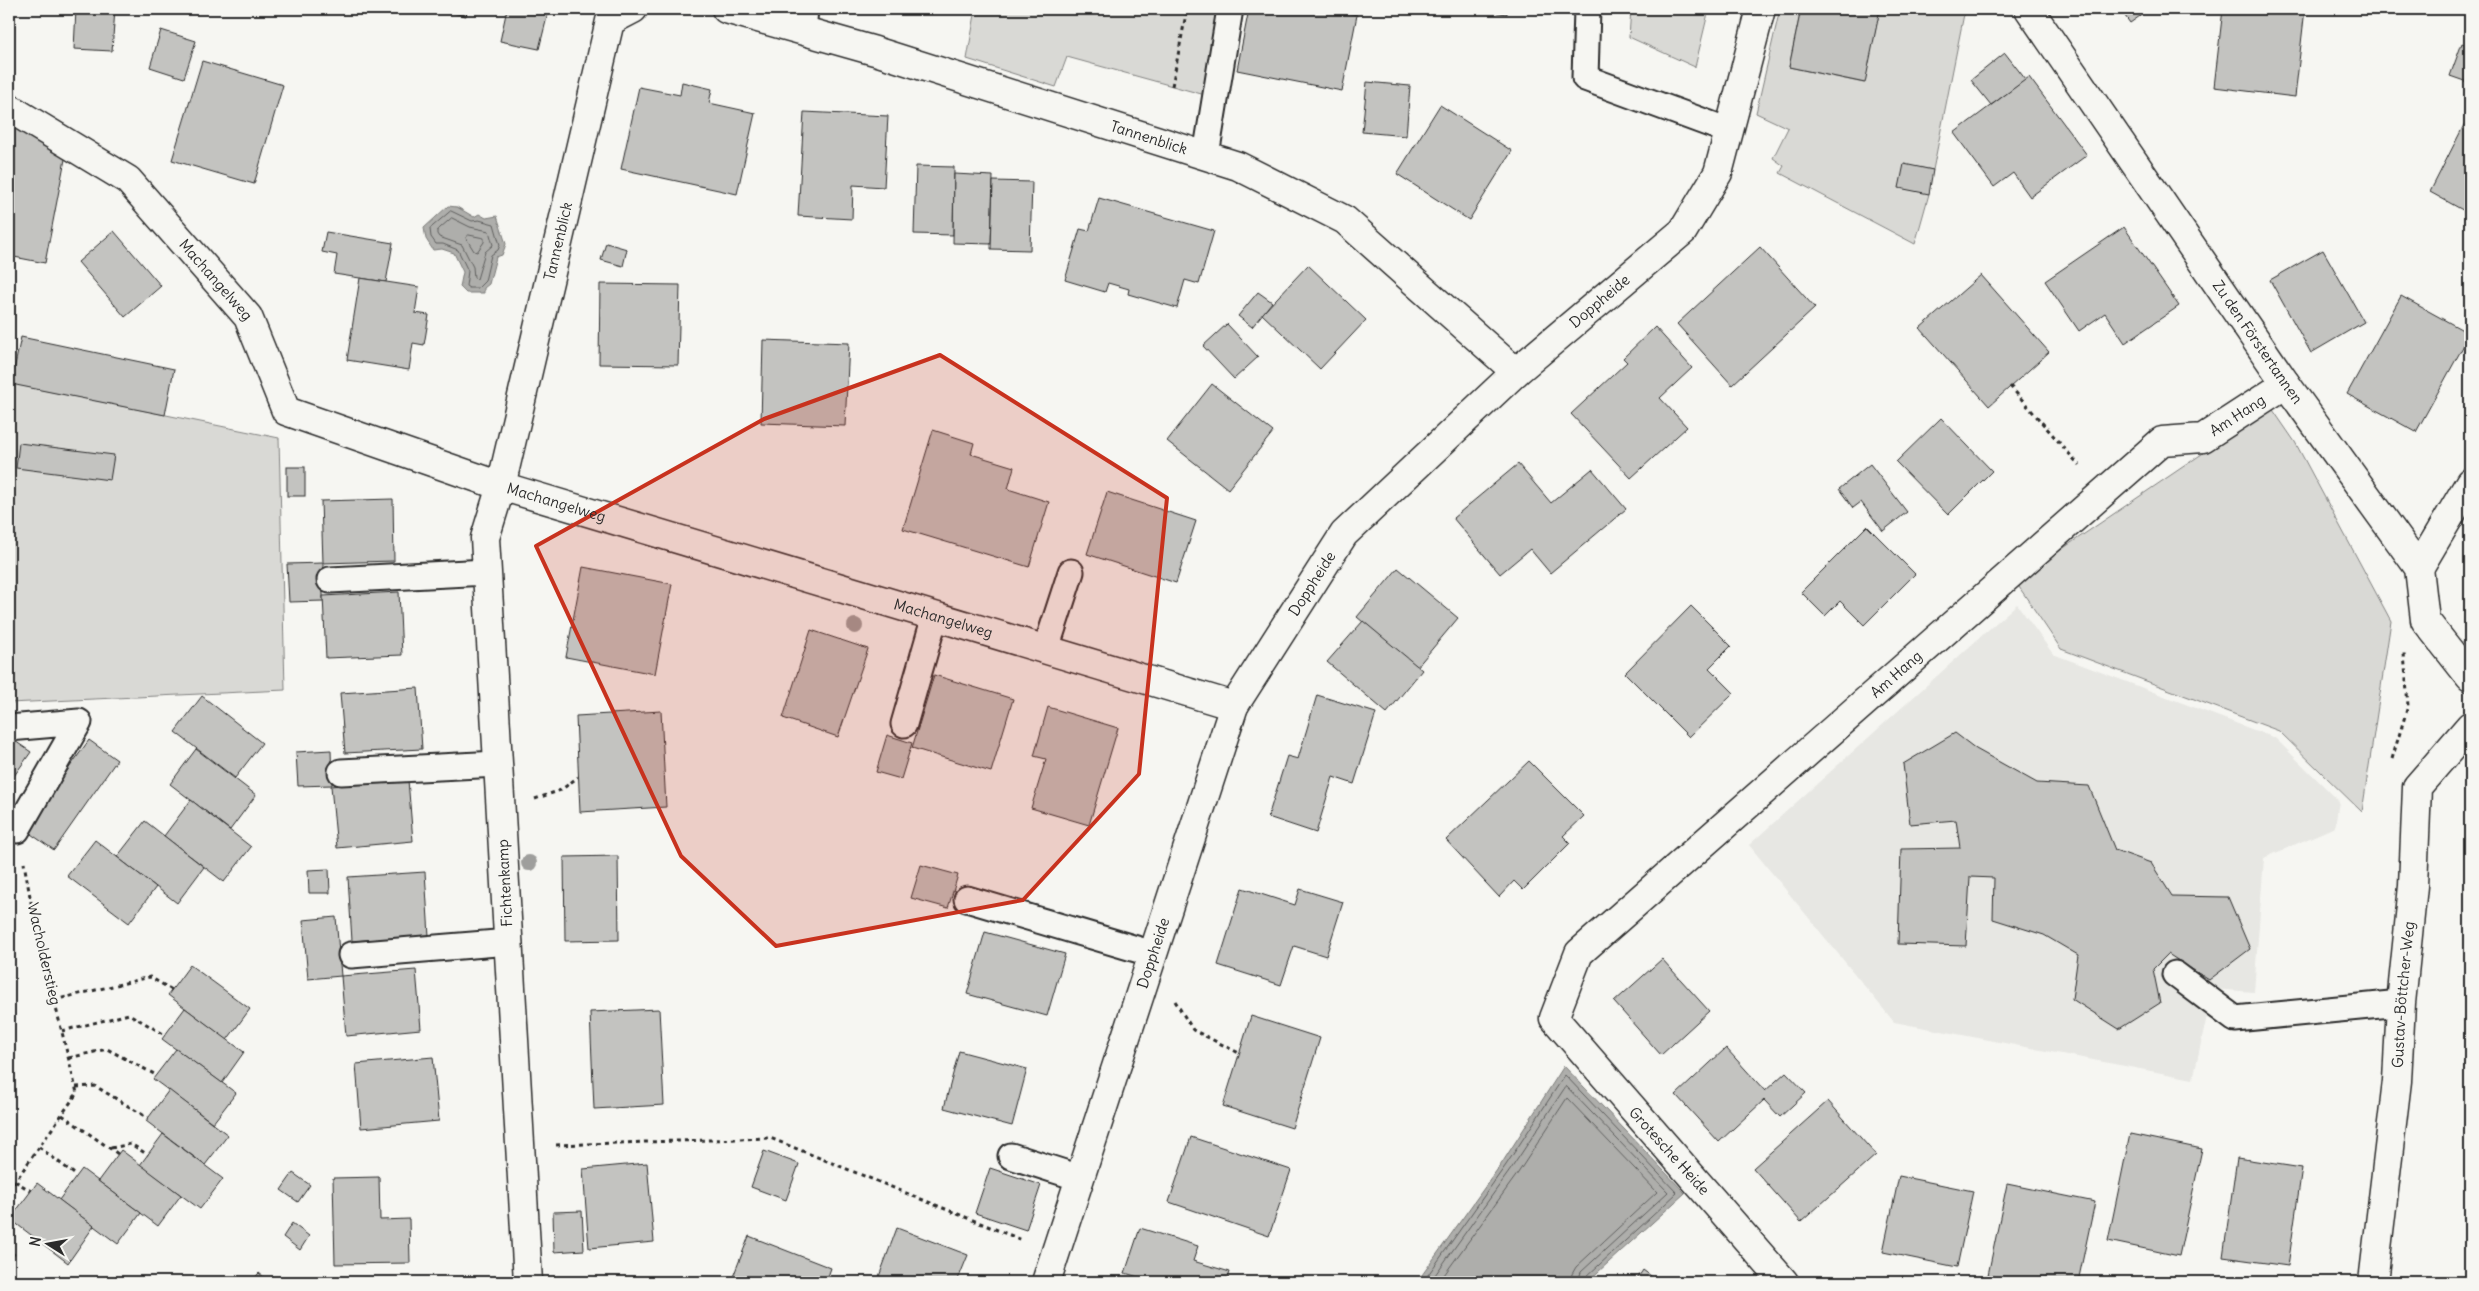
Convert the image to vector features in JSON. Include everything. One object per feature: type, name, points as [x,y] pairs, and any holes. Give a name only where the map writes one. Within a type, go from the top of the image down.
[{"type":"street","name":"Tannenblick","points":[[726,9],[804,20],[1238,166],[1345,220],[1516,372]]},
{"type":"street","name":"Doppheide","points":[[1046,1282],[1234,706],[1344,534],[1516,372],[1683,231],[1718,173],[1761,9]]},
{"type":"street","name":"Zu den Förstertannen","points":[[2029,9],[2286,384],[2419,568],[2425,620]]},
{"type":"street","name":"Tannenblick","points":[[501,486],[610,21],[619,11]]},
{"type":"street","name":"Machangelweg","points":[[9,108],[128,180],[248,317],[286,411],[501,486],[1234,706]]},
{"type":"street","name":"Am Hang","points":[[1554,1018],[1579,953],[2102,492],[2162,441],[2203,438],[2286,384]]},
{"type":"street","points":[[2419,568],[2470,482]]},
{"type":"street","name":"Fichtenkamp","points":[[501,486],[485,538],[528,1282]]},
{"type":"street","points":[[2425,620],[2470,677]]},
{"type":"street","name":"Gustav-Böttcher-Weg","points":[[2374,1282],[2397,1081],[2401,1003],[2413,886],[2417,787],[2470,726]]},
{"type":"street","name":"Grotesche Heide","points":[[1554,1018],[1784,1282]]},
{"type":"lane","points":[[1206,155],[1230,9]]},
{"type":"lane","points":[[1588,9],[1585,78],[1729,131]]},
{"type":"lane","points":[[330,580],[487,572]]},
{"type":"lane","points":[[1046,649],[1071,572]]},
{"type":"lane","points":[[904,724],[935,616]]},
{"type":"lane","points":[[9,728],[79,722],[17,830]]},
{"type":"lane","points":[[341,772],[498,764]]},
{"type":"lane","points":[[967,899],[1153,954]]},
{"type":"lane","points":[[351,955],[509,942]]},
{"type":"lane","points":[[2175,974],[2235,1019],[2401,1003]]},
{"type":"lane","points":[[1011,1156],[1080,1178]]},
{"type":"path","points":[[1172,86],[1187,9]]},
{"type":"path","points":[[2010,386],[2102,492]]},
{"type":"path","points":[[2390,765],[2408,706],[2403,640],[2425,620]]},
{"type":"path","points":[[501,810],[561,790],[578,777]]},
{"type":"path","name":"Wacholderstieg","points":[[17,830],[34,918],[76,1087]]},
{"type":"path","points":[[54,1000],[150,977],[172,990]]},
{"type":"path","points":[[1142,986],[1176,1001],[1193,1030],[1239,1053]]},
{"type":"path","points":[[62,1031],[129,1014],[165,1035]]},
{"type":"path","points":[[69,1058],[107,1049],[156,1075]]},
{"type":"path","points":[[9,1190],[77,1093],[76,1087],[95,1086],[148,1118]]},
{"type":"path","points":[[62,1115],[118,1154]]},
{"type":"path","points":[[520,1146],[770,1138],[1055,1254]]},
{"type":"path","points":[[110,1149],[132,1144],[148,1155]]},
{"type":"path","points":[[39,1147],[77,1176]]},
{"type":"path","points":[[15,1181],[31,1191]]},
{"type":"highlighted area","points":[[940,355],[1167,498],[1139,774],[1023,900],[776,946],[681,856],[536,546],[764,419]]},
{"type":"shaded area","points":[[976,9],[1230,9],[1216,98],[1067,57],[1056,87],[967,59]]},
{"type":"shaded area","points":[[1631,9],[1709,9],[1695,67],[1629,37]]},
{"type":"shaded area","points":[[1780,9],[1801,9],[1789,67],[1864,83],[1880,9],[1965,9],[1933,170],[1904,165],[1929,194],[1915,244],[1780,173],[1784,166],[1773,158],[1788,128],[1756,113]]},
{"type":"shaded area","points":[[9,383],[279,438],[285,690],[9,703]]},
{"type":"shaded area","points":[[2271,407],[2295,442],[2391,621],[2362,812],[2279,731],[2061,649],[2015,581]]},
{"type":"shaded area","points":[[2017,604],[2053,654],[2275,738],[2339,801],[2335,827],[2264,858],[2254,992],[2213,989],[2193,1079],[1894,1022],[1749,845]]},
{"type":"water","points":[[448,206],[457,207],[474,217],[479,214],[486,218],[497,216],[506,244],[502,255],[496,257],[489,284],[484,288],[484,293],[466,293],[460,287],[463,272],[454,253],[442,249],[433,250],[426,239],[424,228]]},
{"type":"water","points":[[1564,1066],[1685,1193],[1587,1282],[1417,1282],[1502,1163]]},
{"type":"building","points":[[76,9],[115,9],[112,51],[74,49]]},
{"type":"building","points":[[433,9],[467,9],[466,16]]},
{"type":"building","points":[[507,9],[549,9],[539,49],[500,41]]},
{"type":"building","points":[[1249,9],[1328,9],[1357,15],[1342,91],[1237,70]]},
{"type":"building","points":[[1469,9],[1507,9],[1507,14]]},
{"type":"building","points":[[1801,9],[1880,9],[1865,83],[1789,67]]},
{"type":"building","points":[[2120,9],[2150,9],[2130,23]]},
{"type":"building","points":[[2223,9],[2305,9],[2295,97],[2214,87]]},
{"type":"building","points":[[161,30],[196,41],[184,78],[150,67]]},
{"type":"building","points":[[2462,43],[2470,46],[2470,83],[2450,76]]},
{"type":"building","points":[[2005,53],[2026,80],[1991,105],[1971,80]]},
{"type":"building","points":[[202,61],[283,85],[254,184],[172,160]]},
{"type":"building","points":[[2029,77],[2087,155],[2030,197],[2013,173],[1994,187],[1954,133]]},
{"type":"building","points":[[682,82],[712,89],[709,103],[755,113],[737,194],[621,169],[639,87],[680,95]]},
{"type":"building","points":[[1367,82],[1410,86],[1406,136],[1362,132]]},
{"type":"building","points":[[1440,105],[1512,151],[1469,220],[1397,174]]},
{"type":"building","points":[[804,112],[888,116],[884,187],[853,185],[852,219],[798,216]]},
{"type":"building","points":[[9,118],[66,154],[45,263],[9,256]]},
{"type":"building","points":[[2465,123],[2470,126],[2470,214],[2430,192]]},
{"type":"building","points":[[1904,164],[1933,170],[1929,194],[1899,188]]},
{"type":"building","points":[[916,166],[954,167],[953,235],[914,234]]},
{"type":"building","points":[[954,174],[993,176],[991,244],[953,243]]},
{"type":"building","points":[[993,181],[1032,182],[1030,250],[991,249]]},
{"type":"building","points":[[1099,198],[1214,231],[1199,284],[1185,280],[1177,308],[1128,294],[1129,289],[1108,283],[1105,292],[1065,280],[1080,229],[1089,231]]},
{"type":"building","points":[[2124,227],[2179,306],[2125,343],[2105,313],[2079,331],[2045,281]]},
{"type":"building","points":[[114,231],[161,286],[125,317],[78,262]]},
{"type":"building","points":[[326,232],[393,243],[386,282],[334,274],[337,255],[322,252]]},
{"type":"building","points":[[606,243],[627,249],[623,266],[601,260]]},
{"type":"building","points":[[1760,247],[1815,308],[1732,385],[1677,324]]},
{"type":"building","points":[[2323,250],[2364,322],[2311,353],[2270,280]]},
{"type":"building","points":[[1308,265],[1366,320],[1320,369],[1262,314]]},
{"type":"building","points":[[1981,275],[2049,352],[1989,406],[1920,328]]},
{"type":"building","points":[[360,278],[419,287],[415,313],[429,315],[424,345],[413,343],[409,370],[347,360]]},
{"type":"building","points":[[600,284],[680,285],[678,365],[599,364]]},
{"type":"building","points":[[1258,292],[1272,302],[1252,327],[1238,316]]},
{"type":"building","points":[[2401,296],[2470,334],[2416,432],[2347,394]]},
{"type":"building","points":[[1227,324],[1258,357],[1234,379],[1203,346]]},
{"type":"building","points":[[1655,327],[1692,368],[1660,398],[1687,427],[1631,478],[1571,414],[1627,362],[1623,358]]},
{"type":"building","points":[[21,337],[174,369],[165,415],[11,384]]},
{"type":"building","points":[[763,340],[849,343],[845,426],[761,423]]},
{"type":"building","points":[[1212,384],[1273,432],[1228,489],[1167,441]]},
{"type":"building","points":[[1941,418],[1992,471],[1948,515],[1896,462]]},
{"type":"building","points":[[933,430],[974,443],[971,454],[1014,467],[1008,489],[1049,502],[1029,567],[903,529]]},
{"type":"building","points":[[19,443],[114,455],[110,480],[16,468]]},
{"type":"building","points":[[1518,464],[1551,503],[1592,469],[1626,509],[1550,573],[1530,549],[1500,574],[1453,518]]},
{"type":"building","points":[[1870,464],[1907,512],[1883,531],[1861,502],[1853,508],[1839,489]]},
{"type":"building","points":[[287,467],[305,467],[305,496],[287,496]]},
{"type":"building","points":[[1107,492],[1196,521],[1176,583],[1087,554]]},
{"type":"building","points":[[393,499],[394,561],[323,563],[321,501]]},
{"type":"building","points":[[1867,526],[1915,574],[1864,625],[1840,601],[1825,616],[1801,592]]},
{"type":"building","points":[[323,563],[323,601],[289,602],[287,564]]},
{"type":"building","points":[[583,567],[672,584],[655,674],[566,657]]},
{"type":"building","points":[[1398,568],[1458,618],[1417,667],[1357,617]]},
{"type":"building","points":[[399,592],[402,655],[326,658],[323,596]]},
{"type":"building","points":[[1691,606],[1731,646],[1709,668],[1734,693],[1689,737],[1625,673]]},
{"type":"building","points":[[1363,621],[1422,670],[1387,713],[1327,662]]},
{"type":"building","points":[[811,630],[868,649],[838,737],[783,718]]},
{"type":"building","points":[[934,675],[1013,699],[991,772],[912,748]]},
{"type":"building","points":[[418,688],[422,749],[345,753],[340,693]]},
{"type":"building","points":[[1317,695],[1376,713],[1354,784],[1333,777],[1316,833],[1268,817],[1287,756],[1298,759]]},
{"type":"building","points":[[202,696],[262,743],[235,778],[175,732]]},
{"type":"building","points":[[1048,707],[1118,728],[1089,825],[1031,808],[1046,759],[1034,756]]},
{"type":"building","points":[[661,711],[666,807],[580,812],[576,716]]},
{"type":"building","points":[[1955,733],[1976,749],[2037,783],[2089,786],[2115,850],[2151,863],[2172,896],[2228,897],[2250,949],[2209,980],[2168,954],[2153,969],[2160,1003],[2119,1029],[2072,999],[2078,955],[2044,935],[1993,919],[1994,878],[1970,877],[1966,946],[1898,944],[1901,849],[1960,848],[1956,820],[1910,824],[1903,764]]},
{"type":"building","points":[[887,735],[912,743],[901,779],[876,772]]},
{"type":"building","points":[[9,737],[31,752],[9,783]]},
{"type":"building","points":[[89,740],[117,760],[54,850],[25,830]]},
{"type":"building","points":[[196,749],[256,795],[230,830],[170,784]]},
{"type":"building","points":[[331,750],[332,785],[298,786],[296,752]]},
{"type":"building","points":[[1529,761],[1584,816],[1563,836],[1570,843],[1523,890],[1514,881],[1499,897],[1446,840]]},
{"type":"building","points":[[408,780],[413,841],[337,848],[331,786]]},
{"type":"building","points":[[191,800],[251,847],[224,882],[164,836]]},
{"type":"building","points":[[145,821],[204,867],[177,903],[117,857]]},
{"type":"building","points":[[95,840],[156,887],[129,923],[67,876]]},
{"type":"building","points":[[618,856],[619,940],[565,941],[564,857]]},
{"type":"building","points":[[921,865],[958,875],[948,908],[911,898]]},
{"type":"building","points":[[329,869],[330,893],[309,893],[308,870]]},
{"type":"building","points":[[425,872],[429,936],[352,941],[348,877]]},
{"type":"building","points":[[1242,888],[1295,905],[1300,889],[1343,902],[1326,956],[1294,946],[1281,985],[1218,965]]},
{"type":"building","points":[[336,917],[341,976],[308,979],[303,920]]},
{"type":"building","points":[[985,932],[1065,954],[1047,1016],[967,994]]},
{"type":"building","points":[[1662,959],[1709,1011],[1661,1055],[1614,1002]]},
{"type":"building","points":[[190,965],[250,1009],[227,1040],[168,995]]},
{"type":"building","points":[[416,970],[421,1029],[346,1036],[341,976]]},
{"type":"building","points":[[185,1008],[244,1052],[222,1083],[162,1039]]},
{"type":"building","points":[[659,1009],[664,1105],[594,1109],[590,1012]]},
{"type":"building","points":[[1251,1016],[1320,1038],[1292,1128],[1223,1106]]},
{"type":"building","points":[[1726,1048],[1765,1091],[1786,1072],[1806,1093],[1780,1117],[1764,1100],[1719,1142],[1676,1095]]},
{"type":"building","points":[[176,1049],[236,1093],[213,1123],[153,1079]]},
{"type":"building","points":[[959,1051],[1027,1069],[1012,1126],[944,1108]]},
{"type":"building","points":[[433,1057],[439,1121],[361,1128],[356,1064]]},
{"type":"building","points":[[169,1090],[228,1135],[205,1165],[146,1121]]},
{"type":"building","points":[[1828,1101],[1876,1155],[1801,1222],[1753,1168]]},
{"type":"building","points":[[163,1134],[223,1179],[200,1209],[140,1165]]},
{"type":"building","points":[[2130,1134],[2202,1149],[2179,1256],[2108,1241]]},
{"type":"building","points":[[1191,1137],[1291,1170],[1269,1236],[1169,1202]]},
{"type":"building","points":[[121,1150],[181,1195],[158,1226],[98,1181]]},
{"type":"building","points":[[764,1151],[799,1164],[786,1200],[751,1187]]},
{"type":"building","points":[[2237,1158],[2302,1168],[2288,1266],[2223,1257]]},
{"type":"building","points":[[647,1163],[654,1242],[589,1248],[583,1169]]},
{"type":"building","points":[[990,1168],[1041,1185],[1026,1230],[975,1213]]},
{"type":"building","points":[[82,1169],[141,1213],[118,1244],[59,1200]]},
{"type":"building","points":[[293,1173],[310,1185],[298,1202],[281,1190]]},
{"type":"building","points":[[1899,1176],[1973,1191],[1957,1267],[1883,1252]]},
{"type":"building","points":[[379,1177],[380,1220],[409,1219],[410,1263],[335,1264],[333,1178]]},
{"type":"building","points":[[37,1183],[94,1226],[68,1263],[10,1219]]},
{"type":"building","points":[[2007,1184],[2095,1202],[2078,1282],[2022,1282],[1988,1275]]},
{"type":"building","points":[[582,1211],[584,1250],[554,1252],[553,1212]]},
{"type":"building","points":[[292,1223],[309,1236],[300,1250],[283,1237]]},
{"type":"building","points":[[897,1228],[968,1255],[957,1282],[877,1282]]},
{"type":"building","points":[[1140,1228],[1198,1246],[1193,1261],[1230,1272],[1227,1282],[1155,1282],[1125,1273]]},
{"type":"building","points":[[749,1236],[831,1268],[826,1282],[731,1282]]},
{"type":"building","points":[[9,1250],[15,1254],[9,1263]]},
{"type":"building","points":[[1643,1270],[1659,1282],[1635,1282]]},
{"type":"building","points":[[259,1273],[270,1282],[251,1282]]}]
